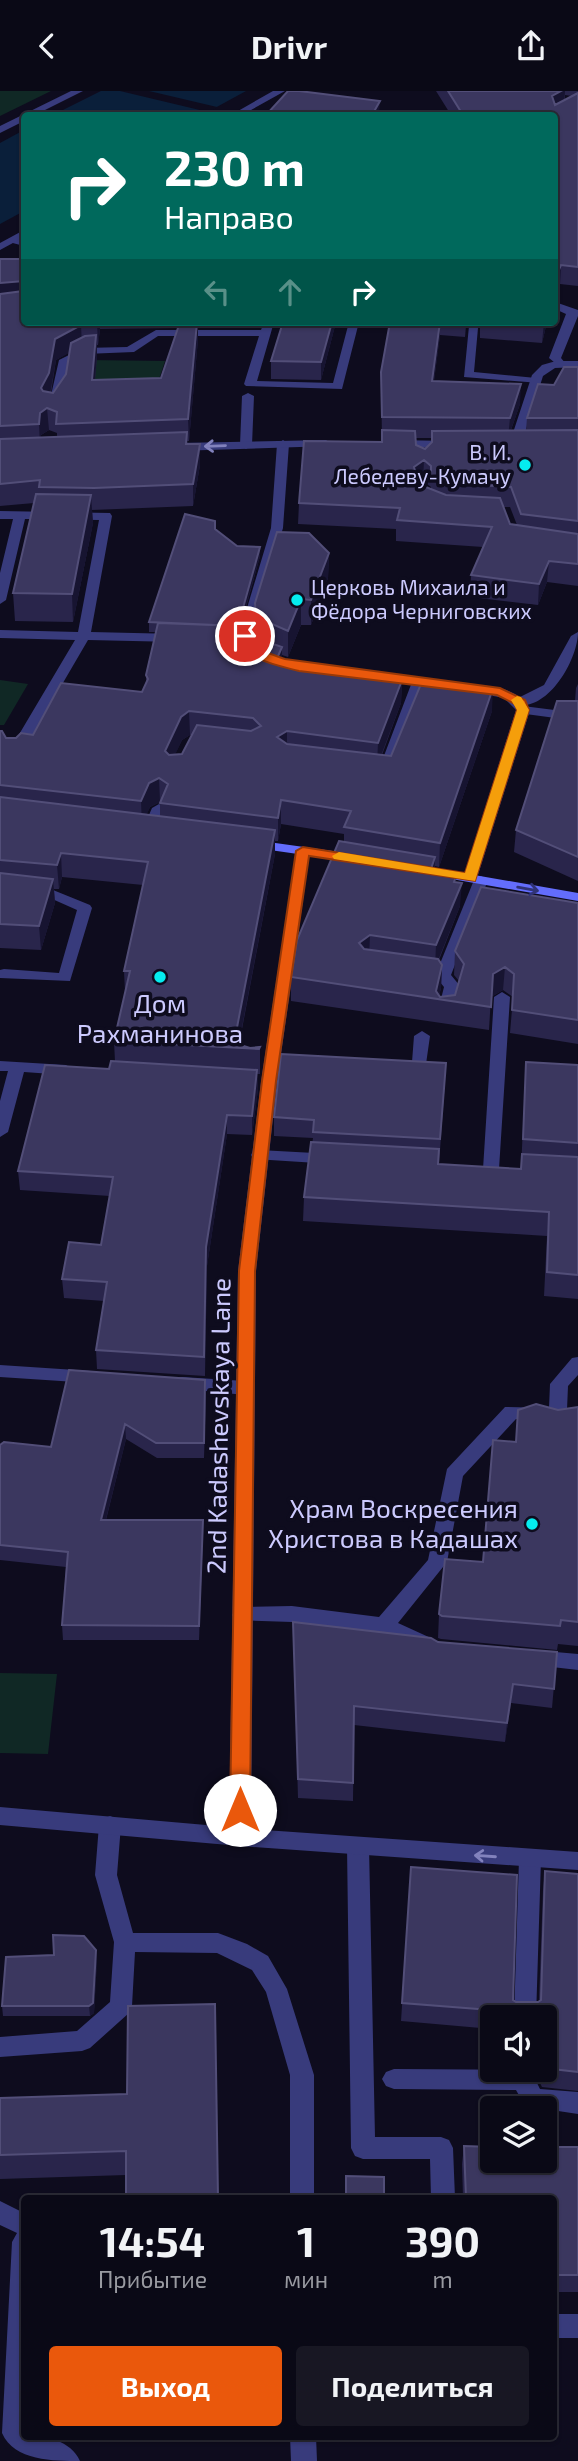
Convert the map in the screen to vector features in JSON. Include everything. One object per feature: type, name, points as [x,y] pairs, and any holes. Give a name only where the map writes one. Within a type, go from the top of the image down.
[{"type":"main road","points":[[242,843],[369,861]]},
{"type":"main road","points":[[416,868],[578,897]]},
{"type":"street","points":[[37,112],[78,91]]},
{"type":"street","points":[[241,112],[279,91]]},
{"type":"street","points":[[0,130],[21,120]]},
{"type":"street","points":[[0,247],[21,235]]},
{"type":"street","points":[[13,240],[21,242]]},
{"type":"street","points":[[558,306],[575,313],[555,358],[560,364]]},
{"type":"street","points":[[51,410],[59,395],[65,360],[83,351],[130,350],[156,333],[267,327],[250,384],[338,387],[353,326]]},
{"type":"street","points":[[473,328],[468,375],[536,381]]},
{"type":"street","points":[[514,445],[543,368],[578,364]]},
{"type":"street","points":[[246,445],[248,396]]},
{"type":"street","points":[[284,444],[277,528],[243,637],[256,653],[269,659],[299,667],[339,672]]},
{"type":"street","points":[[159,448],[336,444]]},
{"type":"street","points":[[386,444],[423,450],[463,445]]},
{"type":"street","points":[[0,515],[106,516],[84,635],[58,691],[13,756]]},
{"type":"street","points":[[0,600],[20,515]]},
{"type":"street","points":[[0,634],[194,639]]},
{"type":"street","points":[[444,1015],[452,986],[437,976],[475,879],[522,706],[549,688],[578,636]]},
{"type":"street","points":[[366,675],[500,692],[522,706],[578,717]]},
{"type":"street","points":[[370,772],[384,774],[419,682]]},
{"type":"street","points":[[149,831],[159,809]]},
{"type":"street","name":"2nd Kadashevskaya Lane","points":[[240,1837],[247,1271],[259,1155],[262,1081],[278,1059],[303,851]]},
{"type":"street","points":[[0,890],[53,894],[85,908],[65,978],[1,977]]},
{"type":"street","points":[[491,1169],[502,997]]},
{"type":"street","points":[[381,1065],[419,1067],[422,1036]]},
{"type":"street","points":[[0,1132],[8,1067],[85,1071]]},
{"type":"street","points":[[259,1155],[346,1160]]},
{"type":"street","points":[[558,1416],[559,1384],[578,1363]]},
{"type":"street","points":[[0,1371],[105,1378]]},
{"type":"street","points":[[158,1381],[245,1388]]},
{"type":"street","points":[[384,1625],[437,1562],[454,1473],[512,1412],[578,1417]]},
{"type":"street","points":[[242,1615],[292,1614],[384,1625],[437,1650],[450,1651]]},
{"type":"street","points":[[514,1656],[578,1662]]},
{"type":"street","points":[[0,1816],[240,1837],[578,1861]]},
{"type":"street","points":[[0,2047],[82,2041],[121,2005],[125,1942],[106,1875],[110,1825]]},
{"type":"street","points":[[358,1846],[363,2148],[441,2148],[443,2195]]},
{"type":"street","points":[[525,2005],[530,1859]]},
{"type":"street","points":[[125,1942],[218,1943],[260,1963],[276,1989],[302,2075],[302,2195]]},
{"type":"street","points":[[394,2079],[480,2076]]},
{"type":"street","points":[[526,2082],[533,2099],[578,2103]]},
{"type":"street","points":[[0,2212],[21,2223]]},
{"type":"street","points":[[21,2306],[15,2433],[21,2436]]},
{"type":"street","points":[[557,2326],[578,2326]]},
{"type":"street","points":[[28,2440],[66,2461]]},
{"type":"street","points":[[303,2440],[304,2461]]},
{"type":"green space","points":[[0,91],[51,91],[0,116]]},
{"type":"green space","points":[[86,360],[165,361],[157,385],[81,387]]},
{"type":"green space","points":[[0,680],[28,684],[4,725],[0,725]]},
{"type":"green space","points":[[0,1673],[57,1674],[48,1754],[0,1753]]},
{"type":"water","points":[[101,91],[246,91],[208,112],[59,112]]},
{"type":"water","points":[[21,132],[21,213],[0,224],[0,143]]},
{"type":"pier","points":[[120,91],[149,91],[217,107],[208,112]]},
{"type":"building","points":[[288,91],[380,101],[374,112],[269,112]]},
{"type":"building","points":[[448,91],[561,91],[552,96],[555,105],[578,93],[578,267],[561,265],[558,272],[558,112],[461,112]]},
{"type":"building","points":[[0,259],[21,259],[21,281],[0,283]]},
{"type":"building","points":[[21,291],[21,326],[79,326],[55,339],[49,373],[41,388],[53,393],[66,374],[71,343],[85,336],[96,335],[92,380],[161,378],[179,326],[197,326],[188,419],[56,424],[57,412],[47,408],[40,413],[39,424],[0,426],[0,294]]},
{"type":"building","points":[[282,326],[331,326],[321,362],[271,361]]},
{"type":"building","points":[[389,326],[439,326],[432,381],[521,384],[510,418],[382,417],[381,372]]},
{"type":"building","points":[[564,367],[578,367],[578,418],[527,418],[538,384],[554,385]]},
{"type":"building","points":[[382,430],[415,431],[416,445],[425,449],[432,442],[432,431],[578,430],[578,521],[521,514],[511,487],[450,483],[431,475],[431,466],[424,460],[414,467],[418,484],[446,495],[500,498],[510,524],[578,534],[578,564],[549,561],[539,584],[471,575],[492,527],[397,520],[400,508],[299,503],[304,441],[382,442]]},
{"type":"building","points":[[187,432],[186,444],[200,444],[193,484],[39,487],[40,480],[0,484],[0,439]]},
{"type":"building","points":[[36,494],[91,495],[72,594],[13,593]]},
{"type":"building","points":[[185,514],[215,521],[215,529],[237,546],[260,547],[238,626],[149,622]]},
{"type":"building","points":[[277,532],[309,533],[329,553],[311,600],[301,599],[288,631],[256,617],[255,603]]},
{"type":"building","points":[[158,623],[240,626],[259,639],[282,647],[275,663],[402,680],[378,743],[287,731],[277,737],[287,744],[391,756],[423,679],[493,688],[440,843],[344,827],[351,811],[281,800],[278,818],[160,803],[168,784],[159,778],[149,783],[141,801],[0,785],[0,731],[6,738],[16,738],[21,733],[33,735],[61,683],[142,692],[148,679],[146,675]],"holes":[[[189,711],[253,718],[261,726],[251,731],[197,725],[182,754],[169,755],[165,751],[181,717]]]},
{"type":"building","points":[[557,701],[578,701],[578,857],[516,830]]},
{"type":"building","points":[[0,797],[275,830],[234,1043],[250,1048],[260,1047],[259,1049],[114,1041],[130,971],[124,971],[148,862],[61,853],[57,865],[0,860]]},
{"type":"building","points":[[339,841],[435,857],[431,869],[457,874],[454,882],[462,883],[436,945],[370,935],[359,943],[364,949],[438,959],[442,965],[436,991],[440,997],[455,995],[464,964],[455,951],[481,887],[578,903],[578,1020],[512,1010],[514,974],[505,967],[493,974],[491,1007],[291,977],[297,940]]},
{"type":"building","points":[[0,873],[53,879],[39,926],[0,924]]},
{"type":"building","points":[[281,1054],[446,1063],[440,1139],[313,1132],[314,1120],[274,1117]]},
{"type":"building","points":[[111,1061],[257,1070],[252,1116],[227,1115],[206,1247],[204,1357],[96,1350],[107,1282],[62,1279],[69,1242],[101,1245],[113,1177],[18,1171],[45,1065],[109,1069]]},
{"type":"building","points":[[526,1062],[578,1065],[578,1143],[523,1139]]},
{"type":"building","points":[[311,1142],[439,1149],[438,1164],[521,1169],[522,1154],[578,1157],[578,1275],[547,1272],[549,1212],[304,1197]]},
{"type":"building","points":[[69,1370],[205,1380],[204,1443],[156,1443],[125,1424],[101,1520],[203,1520],[199,1626],[62,1625],[68,1552],[0,1545],[0,1445],[4,1442],[51,1447]]},
{"type":"building","name":"Храм Воскресения Христова в Кадашах","points":[[536,1404],[558,1410],[578,1407],[578,1622],[561,1620],[560,1626],[442,1616],[439,1614],[445,1559],[483,1562],[493,1440],[516,1442],[518,1410]]},
{"type":"building","points":[[293,1622],[431,1638],[438,1642],[557,1652],[554,1689],[513,1684],[507,1723],[354,1706],[353,1783],[298,1779]]},
{"type":"building","points":[[411,1867],[517,1875],[513,2000],[516,2002],[541,2000],[545,1871],[578,1874],[578,2072],[557,2070],[557,2005],[480,2005],[480,2009],[402,2003]]},
{"type":"building","points":[[53,1935],[84,1936],[96,1950],[93,2003],[89,2006],[2,2006],[6,1957],[54,1955]]},
{"type":"building","points":[[215,2004],[218,2195],[126,2195],[126,2151],[0,2155],[0,2098],[127,2094],[128,2006]]},
{"type":"building","points":[[464,2146],[480,2147],[480,2173],[557,2173],[557,2147],[578,2147],[578,2275],[557,2275],[557,2195],[466,2195]]},
{"type":"building","points":[[346,2176],[384,2177],[384,2195],[346,2195]]},
{"type":"slow traffic","points":[[339,856],[470,878],[523,710],[521,702],[517,700]]},
{"type":"place","name":"В. И. Лебедеву-Кумачу","points":[[525,465]]},
{"type":"place","name":"Церковь Михаила и Фёдора Черниговских","points":[[297,600]]},
{"type":"place","name":"Дом Рахманинова","points":[[160,977]]},
{"type":"place","name":"Храм Воскресения Христова в Кадашах","points":[[532,1524]]},
{"type":"route","points":[[240,1810],[247,1271],[259,1155],[303,851],[470,878],[523,710],[521,702],[500,692],[299,667],[280,662],[256,653],[248,645],[245,636]]}]
